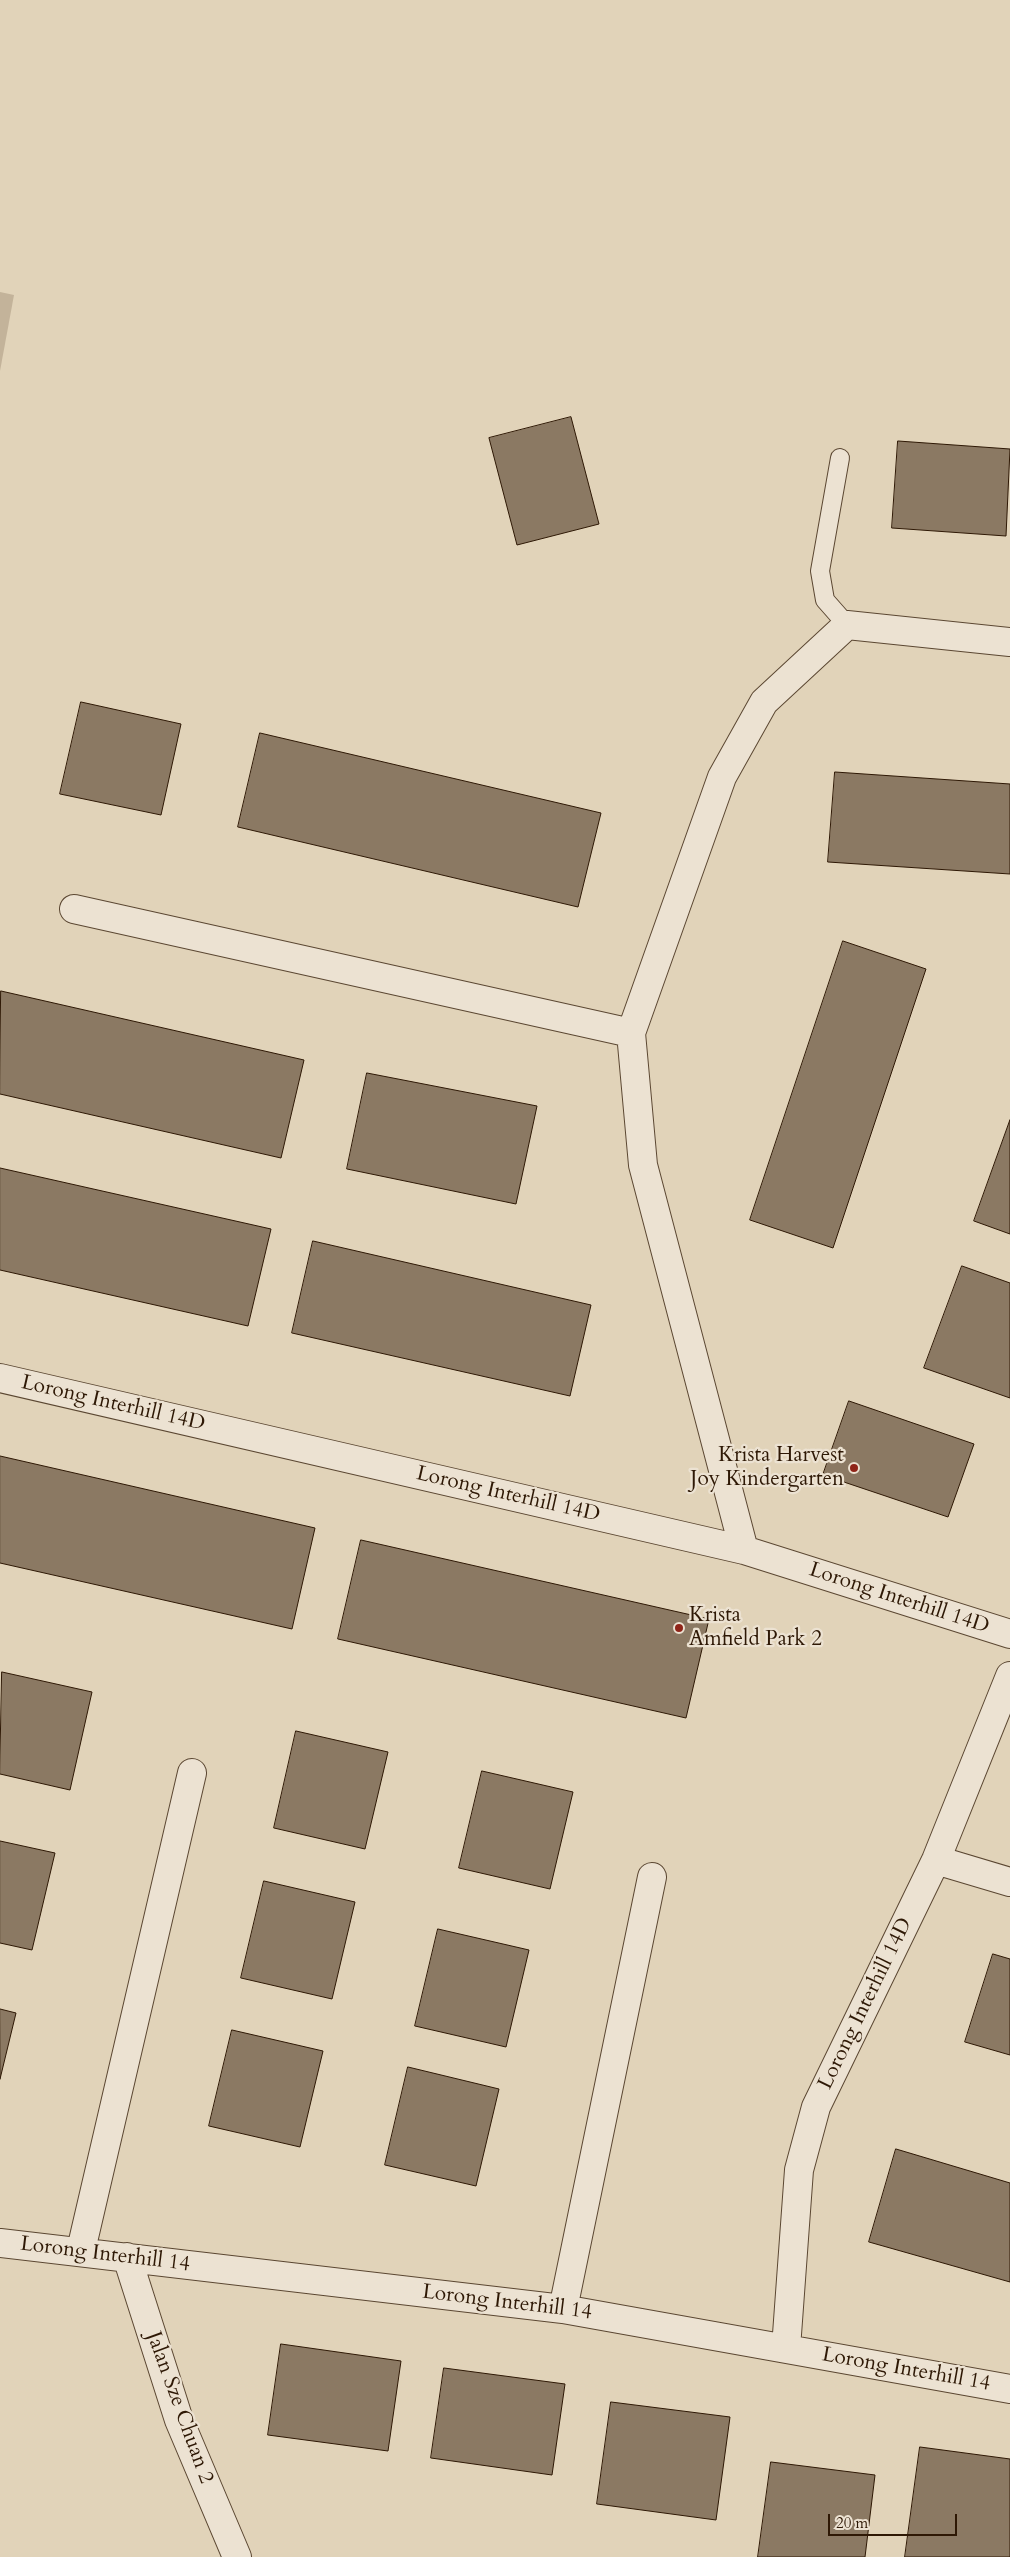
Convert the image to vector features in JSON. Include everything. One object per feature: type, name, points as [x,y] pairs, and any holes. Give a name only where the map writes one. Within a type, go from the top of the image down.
[{"type":"street","points":[[744,1550],[644,1165],[631,1033],[722,777],[764,702],[847,625],[1010,642]]},
{"type":"street","points":[[74,909],[631,1033]]},
{"type":"street","name":"Lorong Interhill 14D","points":[[0,1378],[744,1550],[1010,1634]]},
{"type":"street","name":"Lorong Interhill 14D","points":[[786,2348],[800,2170],[816,2107],[936,1860],[1010,1676]]},
{"type":"street","points":[[81,2250],[192,1774]]},
{"type":"street","points":[[936,1860],[1010,1882]]},
{"type":"street","points":[[563,2309],[652,1877]]},
{"type":"street","name":"Lorong Interhill 14","points":[[0,2242],[81,2250],[563,2309],[1010,2389]]},
{"type":"street","name":"Jalan Sze Chuan 2","points":[[127,2257],[179,2420],[237,2557]]},
{"type":"lane","points":[[840,458],[820,571],[825,600],[847,625]]},
{"type":"shaded area","points":[[0,292],[14,295],[0,371]]},
{"type":"building","points":[[571,417],[599,524],[517,545],[489,438]]},
{"type":"building","points":[[898,441],[1010,449],[1006,536],[892,528]]},
{"type":"building","points":[[81,702],[181,724],[161,815],[60,794]]},
{"type":"building","points":[[260,733],[601,813],[578,907],[238,827]]},
{"type":"building","points":[[835,772],[1010,784],[1010,874],[828,862]]},
{"type":"building","points":[[843,941],[926,969],[833,1248],[750,1220]]},
{"type":"building","points":[[1,991],[304,1060],[281,1158],[0,1094]]},
{"type":"building","points":[[367,1073],[537,1106],[516,1204],[347,1169]]},
{"type":"building","points":[[1010,1120],[1010,1234],[974,1221]]},
{"type":"building","points":[[0,1168],[271,1229],[248,1326],[0,1270]]},
{"type":"building","points":[[313,1241],[591,1305],[570,1396],[292,1333]]},
{"type":"building","points":[[962,1266],[1010,1283],[1010,1398],[924,1368]]},
{"type":"building","points":[[849,1401],[974,1444],[948,1517],[823,1475]]},
{"type":"building","points":[[0,1456],[315,1528],[292,1629],[0,1563]]},
{"type":"building","points":[[361,1540],[709,1619],[686,1718],[338,1639]]},
{"type":"building","points":[[2,1672],[92,1692],[70,1790],[0,1774]]},
{"type":"building","points":[[296,1731],[388,1752],[365,1849],[274,1828]]},
{"type":"building","points":[[482,1771],[573,1792],[550,1889],[459,1868]]},
{"type":"building","points":[[0,1841],[55,1853],[32,1950],[0,1943]]},
{"type":"building","points":[[264,1881],[355,1902],[332,1999],[241,1978]]},
{"type":"building","points":[[438,1929],[529,1950],[506,2047],[415,2026]]},
{"type":"building","points":[[993,1954],[1010,1959],[1010,2055],[965,2042]]},
{"type":"building","points":[[0,2009],[16,2013],[0,2079]]},
{"type":"building","points":[[232,2030],[323,2051],[300,2147],[209,2126]]},
{"type":"building","points":[[408,2067],[499,2089],[476,2186],[385,2165]]},
{"type":"building","points":[[896,2149],[1010,2183],[1010,2282],[869,2242]]},
{"type":"building","points":[[281,2344],[401,2361],[388,2451],[268,2435]]},
{"type":"building","points":[[444,2368],[565,2384],[552,2475],[431,2458]]},
{"type":"building","points":[[611,2402],[730,2417],[716,2520],[597,2504]]},
{"type":"building","points":[[920,2447],[1010,2459],[1010,2557],[905,2557]]},
{"type":"building","points":[[771,2462],[875,2475],[865,2557],[758,2557]]},
{"type":"place","name":"Krista Harvest Joy Kindergarten","points":[[854,1468]]},
{"type":"place","name":"Krista Amfield Park 2","points":[[679,1628]]}]
